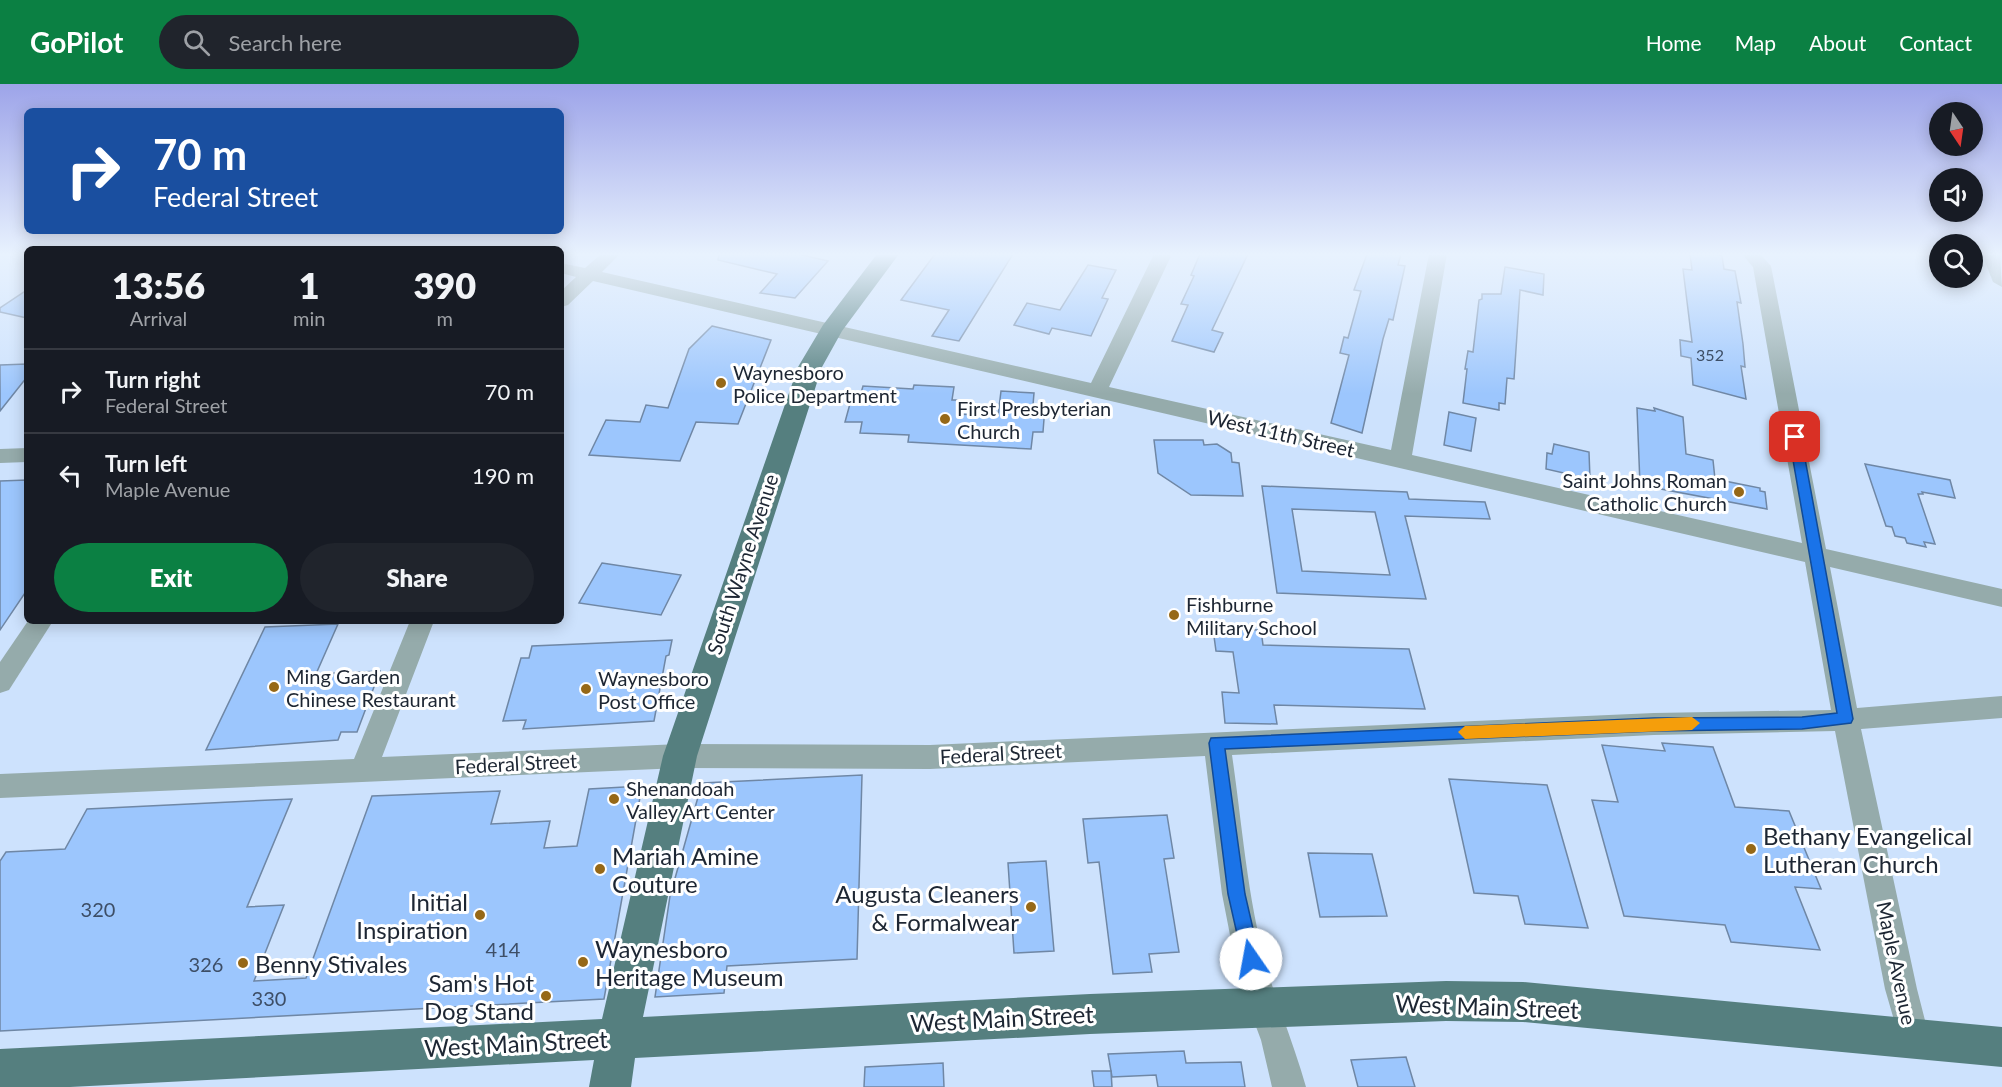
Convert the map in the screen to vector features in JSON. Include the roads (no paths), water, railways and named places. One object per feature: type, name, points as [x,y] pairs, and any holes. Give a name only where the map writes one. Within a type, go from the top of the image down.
[{"type":"main road","name":"South Wayne Avenue","points":[[610,1087],[618,1037],[680,756],[799,393],[831,330],[853,301]]},
{"type":"main road","name":"West Main Street","points":[[0,1070],[618,1037],[1265,1007],[1446,1001],[1523,1002],[2002,1047]]},
{"type":"street","name":"West 11th Street","points":[[705,301],[2002,598]]},
{"type":"street","points":[[1097,391],[1140,301]]},
{"type":"street","points":[[1400,460],[1429,301]]},
{"type":"street","name":"Maple Avenue","points":[[1769,301],[1846,719],[1901,989],[1914,1040]]},
{"type":"street","points":[[0,456],[24,455]]},
{"type":"street","points":[[0,683],[38,624]]},
{"type":"street","points":[[364,770],[421,624]]},
{"type":"street","name":"Federal Street","points":[[0,786],[680,756],[930,757],[1654,724],[1802,723],[2002,707]]},
{"type":"street","points":[[1217,743],[1237,894],[1256,981],[1277,1040],[1289,1087]]},
{"type":"place","name":"Waynesboro Police Department","points":[[721,383]]},
{"type":"place","name":"First Presbyterian Church","points":[[945,419]]},
{"type":"place","name":"Saint Johns Roman Catholic Church","points":[[1739,492]]},
{"type":"place","name":"Fishburne Military School","points":[[1174,615]]},
{"type":"place","name":"Ming Garden Chinese Restaurant","points":[[274,687]]},
{"type":"place","name":"Waynesboro Post Office","points":[[586,689]]},
{"type":"place","name":"Shenandoah Valley Art Center","points":[[614,799]]},
{"type":"place","name":"Bethany Evangelical Lutheran Church","points":[[1751,849]]},
{"type":"place","name":"Mariah Amine Couture","points":[[600,869]]},
{"type":"place","name":"Augusta Cleaners & Formalwear","points":[[1031,907]]},
{"type":"place","name":"Initial Inspiration","points":[[480,915]]},
{"type":"place","name":"Waynesboro Heritage Museum","points":[[583,962]]},
{"type":"place","name":"Benny Stivales","points":[[243,963]]},
{"type":"place","name":"Sam's Hot Dog Stand","points":[[546,996]]}]
